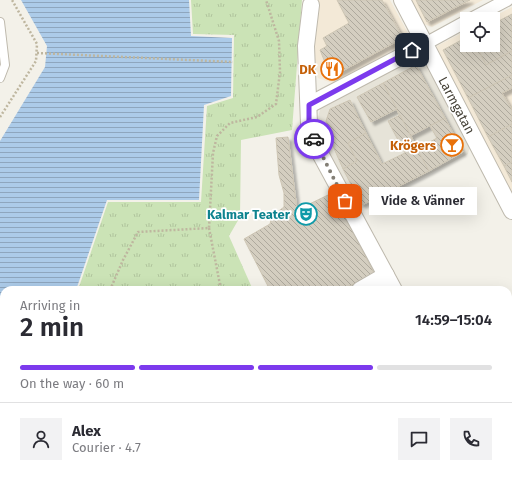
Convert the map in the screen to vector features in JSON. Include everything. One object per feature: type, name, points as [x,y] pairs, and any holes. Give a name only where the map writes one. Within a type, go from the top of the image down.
[{"type":"street","name":"Larmgatan","points":[[402,0],[512,211]]},
{"type":"street","points":[[484,12],[507,0]]},
{"type":"street","points":[[311,2],[306,46],[309,124],[316,146],[392,286]]},
{"type":"street","points":[[309,105],[460,25]]},
{"type":"street","points":[[367,286],[386,275]]},
{"type":"lane","points":[[0,22],[5,65],[0,78]]},
{"type":"path","points":[[0,118],[36,61],[37,53],[37,44],[12,0]]},
{"type":"path","points":[[221,286],[209,228],[213,153],[217,136],[230,123],[257,117],[276,104],[280,72],[279,41],[266,0]]},
{"type":"path","points":[[37,53],[233,62]]},
{"type":"path","points":[[112,286],[123,260],[138,232],[209,228]]},
{"type":"shaded area","points":[[315,0],[390,0],[408,33],[405,44],[332,83],[318,78],[310,45]]},
{"type":"shaded area","points":[[406,0],[483,0],[432,27],[418,22]]},
{"type":"shaded area","points":[[512,7],[512,197],[435,54],[437,46],[460,34],[460,52],[500,52],[500,13]]},
{"type":"shaded area","points":[[408,57],[422,59],[470,145],[468,154],[361,209],[350,198],[315,128],[321,106]]},
{"type":"green space","points":[[191,0],[302,0],[292,130],[241,140],[240,217],[229,236],[251,286],[79,286],[108,202],[201,202],[207,106],[233,98],[234,35],[193,34]]},
{"type":"water","points":[[21,0],[189,0],[191,36],[232,38],[231,96],[204,105],[199,200],[107,200],[77,286],[0,286],[0,141],[45,67],[47,46]]},
{"type":"building","points":[[337,0],[382,0],[403,38],[331,77],[320,50],[327,46],[323,38],[349,23]]},
{"type":"building","points":[[416,0],[470,0],[427,22]]},
{"type":"building","points":[[512,14],[512,51],[486,65],[480,52],[500,52],[500,20]]},
{"type":"building","points":[[460,41],[460,52],[480,52],[486,65],[512,51],[512,75],[468,98],[443,50]]},
{"type":"building","points":[[416,65],[445,118],[410,136],[383,83]]},
{"type":"building","points":[[512,75],[512,88],[502,93],[512,110],[512,124],[488,137],[468,98]]},
{"type":"building","points":[[383,83],[397,109],[371,122],[357,97]]},
{"type":"building","points":[[350,100],[366,133],[348,143],[357,161],[343,169],[333,146],[326,121],[330,109]]},
{"type":"building","points":[[400,115],[429,171],[362,205],[343,169],[357,161],[348,143],[366,133],[382,164],[405,153],[388,121]]},
{"type":"building","points":[[445,118],[463,152],[429,171],[417,149],[437,138],[430,126]]},
{"type":"building","points":[[512,124],[512,162],[504,166],[488,137]]},
{"type":"building","name":"Kalmar Teater","points":[[288,137],[297,210],[328,195],[338,215],[343,213],[374,273],[350,286],[268,286],[244,239],[270,224],[272,216],[284,207],[284,193],[279,175],[276,138]]},
{"type":"building","points":[[512,162],[512,182],[504,166]]},
{"type":"way so far","points":[[314,139],[316,146],[345,201]]},
{"type":"place","name":"DK","points":[[332,69]]},
{"type":"place","name":"Krögers","points":[[452,145]]},
{"type":"place","name":"Vide & Vänner","points":[[345,201]]},
{"type":"place","name":"Kalmar Teater","points":[[306,214]]},
{"type":"route","points":[[314,139],[309,124],[309,105],[412,50]]}]
